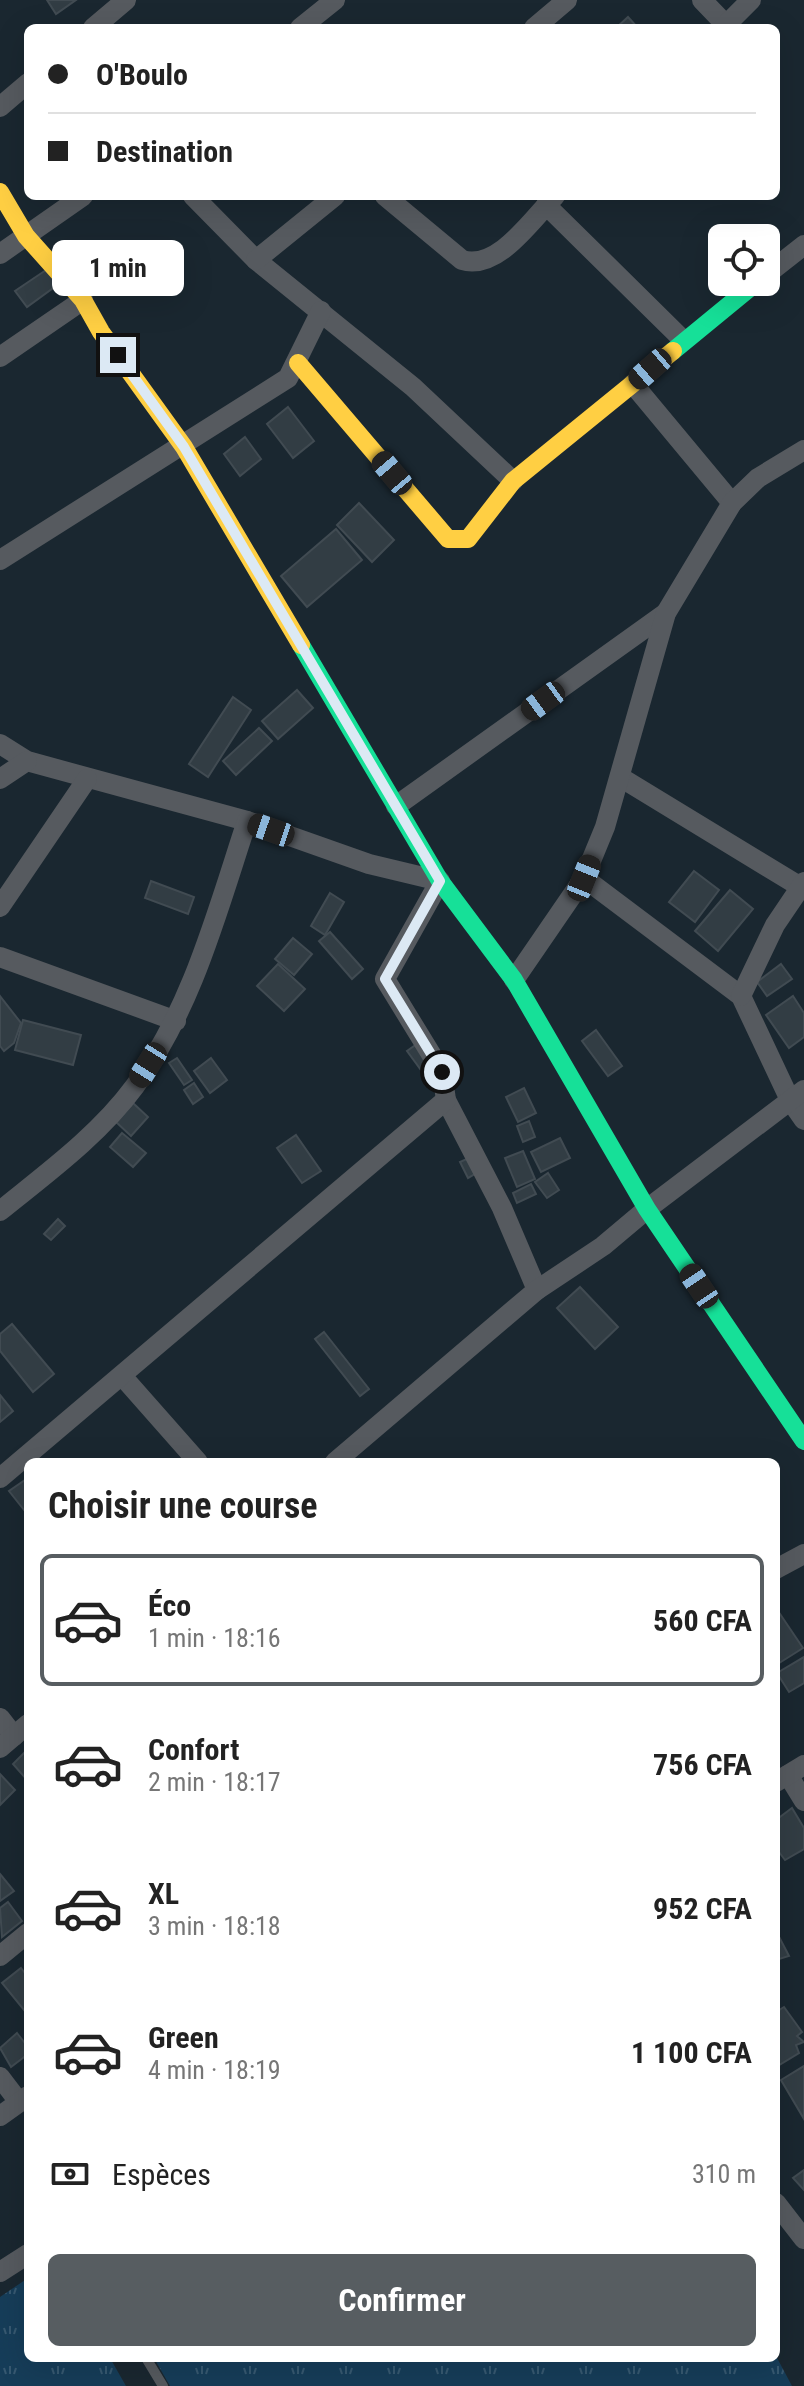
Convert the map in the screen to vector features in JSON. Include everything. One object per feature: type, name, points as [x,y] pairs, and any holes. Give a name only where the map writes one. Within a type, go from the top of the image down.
[{"type":"street","points":[[98,24],[126,0]]},
{"type":"street","points":[[305,24],[335,0]]},
{"type":"street","points":[[539,24],[567,0]]},
{"type":"street","points":[[702,0],[722,24]]},
{"type":"street","points":[[727,24],[751,0]]},
{"type":"street","points":[[0,107],[24,86]]},
{"type":"street","points":[[0,192],[26,236],[83,300],[101,332],[184,447],[440,881],[514,980],[647,1209],[804,1441]]},
{"type":"street","points":[[0,254],[77,200]]},
{"type":"street","points":[[197,200],[256,260],[413,387],[513,481]]},
{"type":"street","points":[[256,260],[330,200]]},
{"type":"street","points":[[390,200],[462,260],[475,264],[494,257],[551,201],[683,340]]},
{"type":"street","points":[[780,264],[804,245]]},
{"type":"street","points":[[298,363],[448,539],[468,539],[513,481],[739,296]]},
{"type":"street","points":[[0,357],[83,300]]},
{"type":"street","points":[[0,560],[184,447],[288,378],[321,311]]},
{"type":"street","points":[[633,384],[732,503]]},
{"type":"street","points":[[514,980],[584,878],[620,777],[666,613],[732,503],[758,478],[804,450]]},
{"type":"street","points":[[396,806],[666,613]]},
{"type":"street","points":[[0,744],[27,761],[247,821],[369,864],[440,881]]},
{"type":"street","points":[[0,779],[27,761]]},
{"type":"street","points":[[620,777],[802,884],[775,925],[741,996]]},
{"type":"street","points":[[0,907],[87,779]]},
{"type":"street","points":[[0,1211],[79,1146],[134,1087],[176,1021],[247,821]]},
{"type":"street","points":[[584,878],[741,996],[797,1095],[804,1120]]},
{"type":"street","points":[[440,881],[385,979],[442,1072],[446,1100],[502,1208],[537,1290]]},
{"type":"street","points":[[0,957],[176,1021]]},
{"type":"street","points":[[340,1458],[537,1290],[603,1246],[797,1095]]},
{"type":"street","points":[[24,1458],[446,1100]]},
{"type":"street","points":[[123,1377],[194,1458]]},
{"type":"street","points":[[0,1478],[24,1458]]},
{"type":"street","points":[[780,1567],[804,1554]]},
{"type":"street","points":[[0,1718],[14,1736]]},
{"type":"street","points":[[789,1774],[804,1801]]},
{"type":"street","points":[[0,1956],[24,1936]]},
{"type":"street","points":[[0,2077],[23,2099],[0,2116]]},
{"type":"street","points":[[780,2208],[804,2239]]},
{"type":"street","points":[[0,2272],[24,2257]]},
{"type":"lane","points":[[148,2362],[163,2386]]},
{"type":"green space","points":[[24,2281],[24,2362],[112,2362],[126,2386],[0,2386],[0,2297]]},
{"type":"green space","points":[[156,2362],[779,2362],[792,2386],[170,2386]]},
{"type":"building","points":[[47,0],[76,0],[56,14]]},
{"type":"building","points":[[628,17],[634,24],[620,24]]},
{"type":"building","points":[[49,268],[60,283],[27,307],[15,291]]},
{"type":"building","points":[[288,407],[314,441],[293,458],[267,424]]},
{"type":"building","points":[[245,437],[261,459],[240,476],[224,454]]},
{"type":"building","points":[[359,503],[394,540],[372,562],[337,525]]},
{"type":"building","points":[[336,529],[362,560],[307,607],[281,576]]},
{"type":"building","points":[[297,690],[313,708],[278,739],[262,721]]},
{"type":"building","points":[[233,697],[251,710],[208,777],[189,764]]},
{"type":"building","points":[[259,728],[272,741],[236,775],[223,761]]},
{"type":"building","points":[[694,871],[719,890],[695,922],[669,902]]},
{"type":"building","points":[[151,881],[194,897],[188,914],[145,898]]},
{"type":"building","points":[[730,890],[753,909],[718,951],[695,931]]},
{"type":"building","points":[[330,893],[344,902],[325,935],[311,926]]},
{"type":"building","points":[[330,932],[363,969],[352,979],[319,941]]},
{"type":"building","points":[[293,938],[312,954],[294,975],[275,959]]},
{"type":"building","points":[[278,964],[305,989],[284,1011],[257,986]]},
{"type":"building","points":[[781,964],[792,979],[767,996],[757,982]]},
{"type":"building","points":[[0,996],[21,1023],[14,1043],[4,1051],[0,1046]]},
{"type":"building","points":[[793,996],[804,1013],[804,1037],[789,1048],[766,1015]]},
{"type":"building","points":[[23,1020],[81,1035],[73,1065],[15,1050]]},
{"type":"building","points":[[596,1030],[622,1066],[608,1076],[582,1041]]},
{"type":"building","points":[[417,1044],[431,1063],[421,1070],[407,1051]]},
{"type":"building","points":[[177,1058],[192,1080],[184,1085],[169,1063]]},
{"type":"building","points":[[211,1058],[227,1080],[210,1093],[194,1071]]},
{"type":"building","points":[[194,1083],[203,1097],[193,1104],[184,1090]]},
{"type":"building","points":[[524,1088],[536,1113],[518,1122],[506,1097]]},
{"type":"building","points":[[133,1103],[148,1117],[131,1136],[116,1122]]},
{"type":"building","points":[[529,1121],[535,1137],[523,1142],[517,1126]]},
{"type":"building","points":[[122,1133],[146,1153],[133,1167],[110,1147]]},
{"type":"building","points":[[296,1135],[321,1171],[302,1183],[277,1148]]},
{"type":"building","points":[[560,1138],[570,1158],[541,1172],[531,1152]]},
{"type":"building","points":[[523,1151],[535,1179],[517,1187],[505,1158]]},
{"type":"building","points":[[471,1157],[478,1172],[468,1178],[460,1162]]},
{"type":"building","points":[[548,1173],[559,1190],[547,1198],[535,1182]]},
{"type":"building","points":[[531,1184],[536,1194],[517,1203],[513,1193]]},
{"type":"building","points":[[58,1219],[65,1226],[51,1240],[44,1234]]},
{"type":"building","points":[[580,1287],[618,1327],[595,1349],[557,1308]]},
{"type":"building","points":[[12,1324],[54,1374],[33,1392],[0,1351],[0,1334]]},
{"type":"building","points":[[324,1332],[369,1389],[360,1396],[315,1339]]},
{"type":"building","points":[[0,1395],[13,1411],[0,1422]]},
{"type":"building","points":[[24,1481],[24,1510],[9,1491]]},
{"type":"building","points":[[780,1614],[803,1648],[780,1662]]},
{"type":"building","points":[[804,1657],[804,1683],[789,1692],[780,1678],[780,1671]]},
{"type":"building","points":[[24,1753],[24,1776],[13,1764]]},
{"type":"building","points":[[0,1774],[15,1790],[0,1805]]},
{"type":"building","points":[[792,1808],[804,1828],[804,1849],[785,1860],[780,1853],[780,1817]]},
{"type":"building","points":[[0,1874],[14,1891],[0,1901]]},
{"type":"building","points":[[8,1902],[22,1921],[2,1937],[0,1908]]},
{"type":"building","points":[[780,1939],[789,1956],[780,1959]]},
{"type":"building","points":[[21,1968],[24,1972],[24,2010],[2,1983]]},
{"type":"building","points":[[784,2007],[802,2032],[797,2036],[804,2042],[796,2045],[799,2053],[780,2065],[780,2010]]},
{"type":"building","points":[[17,2033],[24,2042],[24,2057],[11,2067],[0,2048]]},
{"type":"building","points":[[804,2066],[804,2119],[781,2080]]},
{"type":"building","points":[[804,2170],[804,2190],[793,2178]]},
{"type":"traffic: fast","points":[[673,351],[740,296]]},
{"type":"traffic: fast","points":[[301,645],[440,881],[514,980],[647,1209],[804,1441]]},
{"type":"traffic: slow","points":[[0,192],[26,236],[83,300],[101,332],[184,447],[301,645]]},
{"type":"traffic: slow","points":[[298,363],[448,539],[468,539],[513,481],[673,351]]},
{"type":"route","points":[[118,355],[184,447],[440,881],[424,916],[385,979],[442,1072]]}]
